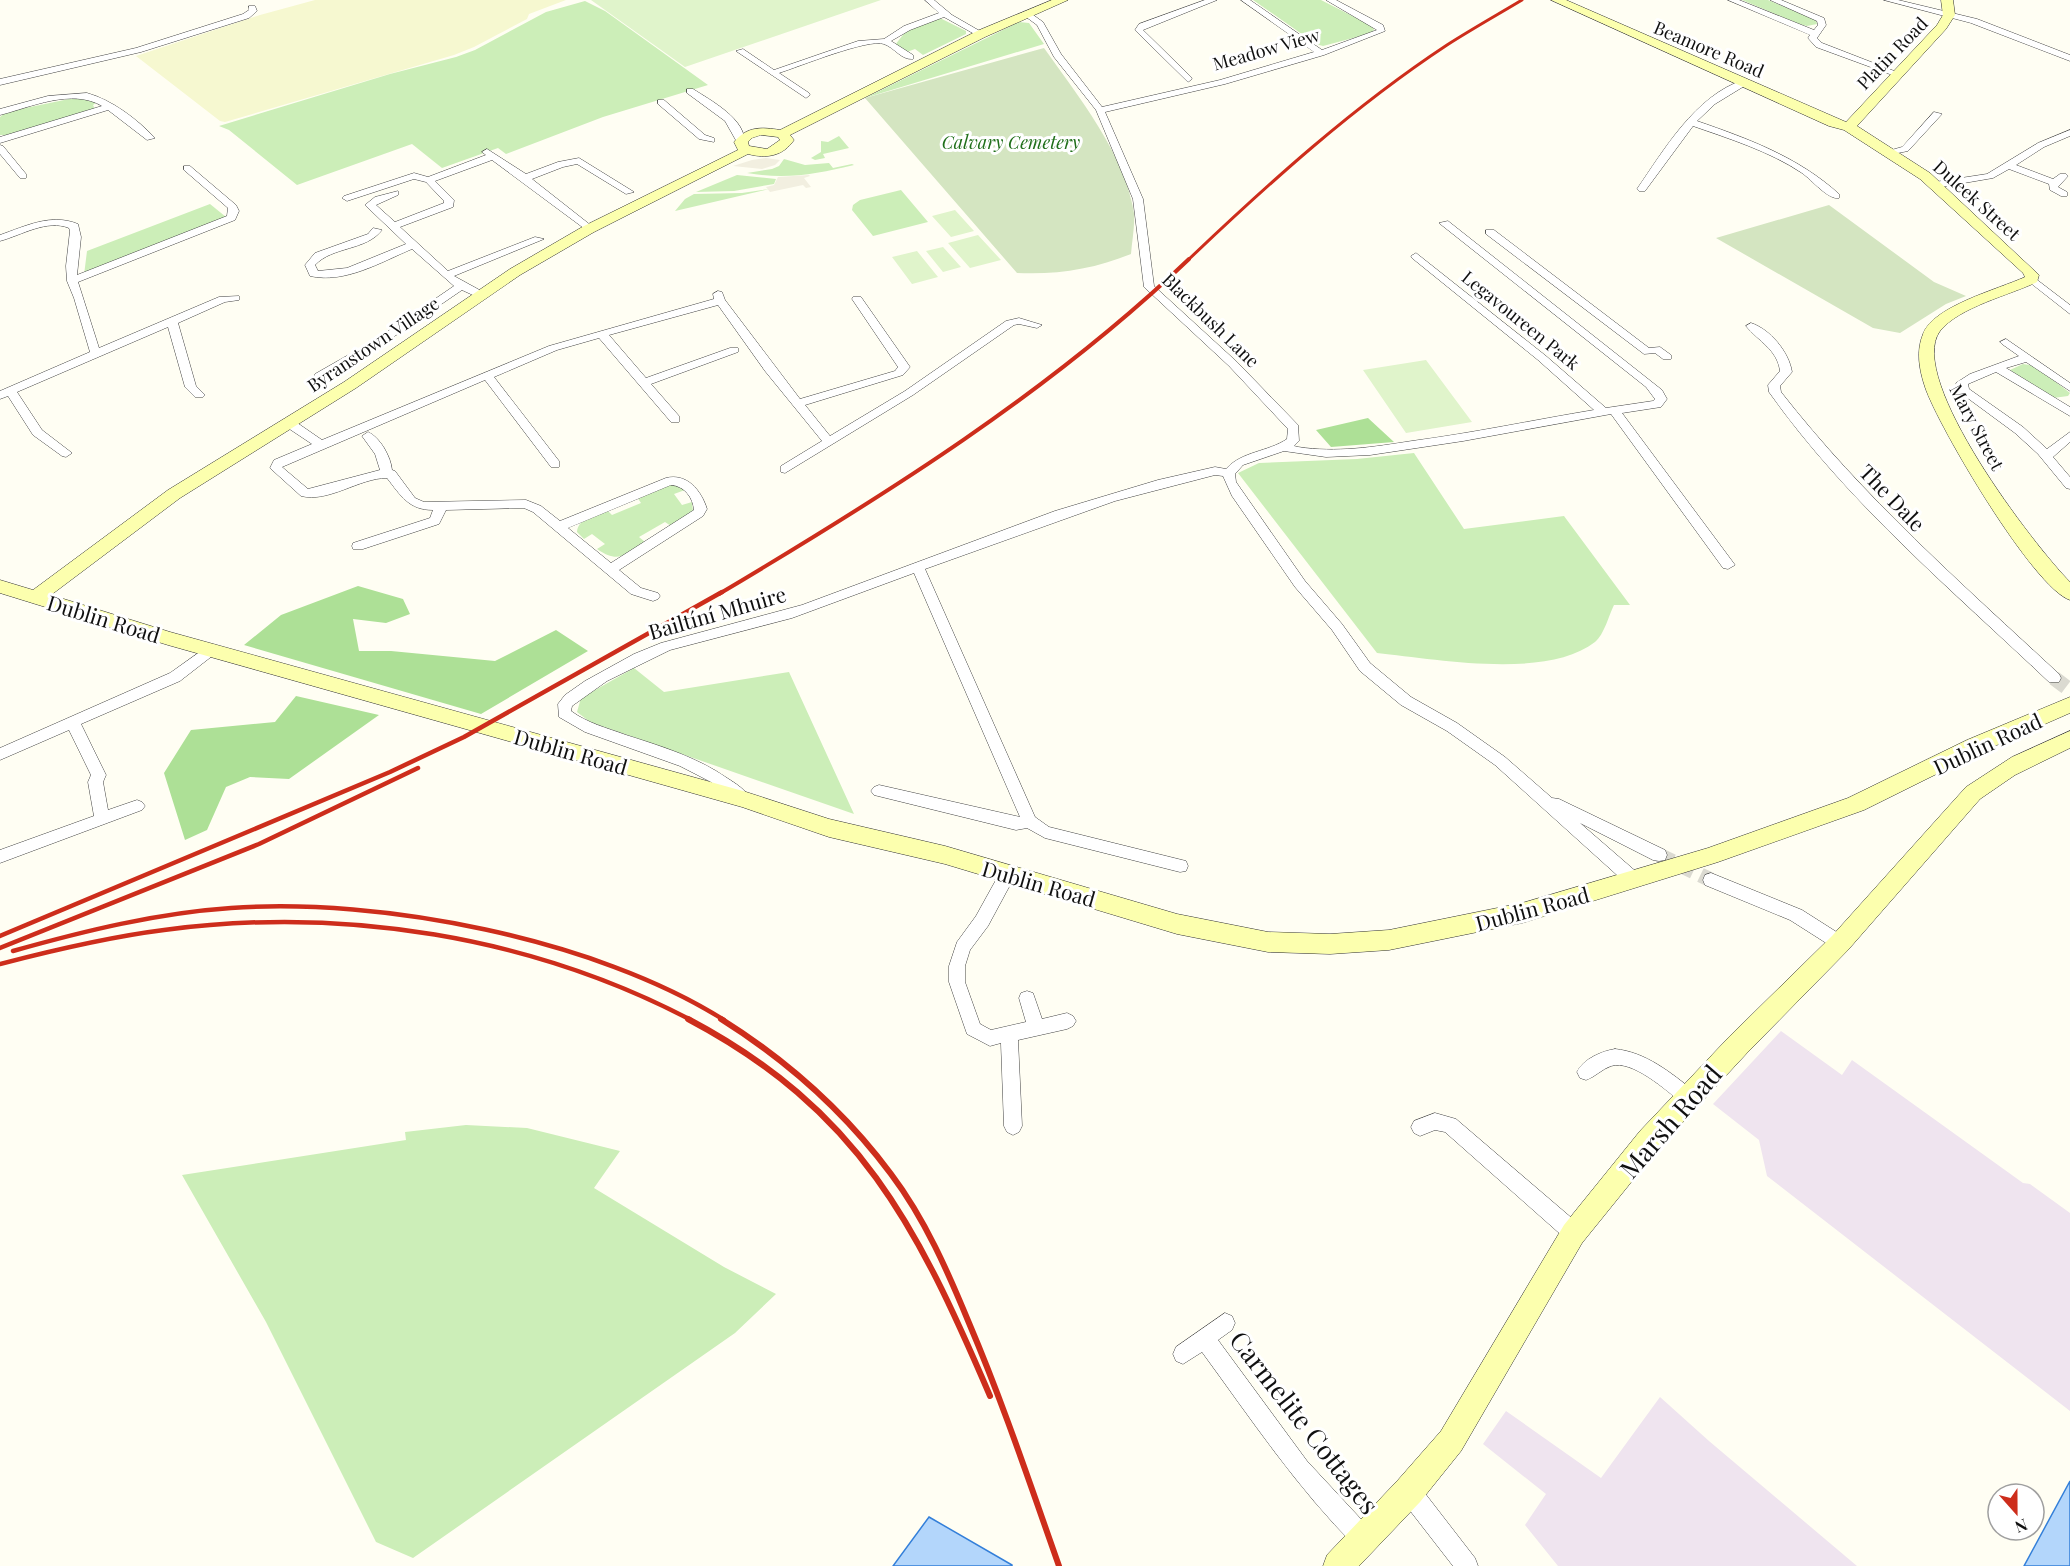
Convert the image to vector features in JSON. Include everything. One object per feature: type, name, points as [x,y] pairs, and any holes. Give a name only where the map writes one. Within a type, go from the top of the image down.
[{"type":"main road","points":[[760,131],[782,134],[981,34],[1062,0]]},
{"type":"main road","name":"Beamore Road","points":[[1557,0],[1743,83],[1849,127]]},
{"type":"main road","name":"Platin Road","points":[[1849,127],[1942,27],[1949,15],[1947,0]]},
{"type":"main road","name":"Duleek Street","points":[[1849,127],[1891,153],[1935,185],[2028,270],[2032,279]]},
{"type":"main road","name":"Byranstown Village","points":[[36,597],[174,494],[369,372],[544,254],[744,146],[747,135],[760,131]]},
{"type":"main road","points":[[744,146],[765,153],[778,150],[787,140],[782,134]]},
{"type":"main road","name":"Mary Street","points":[[2032,279],[1959,311],[1941,322],[1930,333],[1924,357],[1932,385],[1946,418],[1967,456],[2001,510],[2035,556],[2070,593]]},
{"type":"main road","name":"Dublin Road","points":[[0,586],[211,649],[743,799],[830,828],[945,855],[1177,924],[1268,942],[1330,944],[1389,940],[1473,924],[1634,880],[1710,856],[1856,804],[1974,746],[2070,705]]},
{"type":"main road","name":"Marsh Road","points":[[1338,1566],[1451,1441],[1574,1233],[1666,1121],[1840,943],[1973,793],[1989,780],[2038,753],[2070,739]]},
{"type":"street","points":[[929,0],[981,34]]},
{"type":"street","points":[[1188,79],[1138,30],[1142,26],[1213,0]]},
{"type":"street","points":[[1245,0],[1321,53]]},
{"type":"street","name":"Meadow View","points":[[1100,110],[1222,82],[1321,53],[1382,31],[1380,27],[1330,0]]},
{"type":"street","points":[[1732,0],[1814,33]]},
{"type":"street","points":[[1774,0],[1821,20],[1822,25],[1812,38],[1819,45],[1898,74]]},
{"type":"street","points":[[1888,0],[1974,21],[2070,58]]},
{"type":"street","points":[[0,82],[165,42],[246,16],[253,12],[252,8]]},
{"type":"street","points":[[772,73],[861,43],[886,41],[907,28],[946,13]]},
{"type":"street","name":"Blackbush Lane","points":[[1028,15],[1040,24],[1057,55],[1100,110],[1138,199],[1149,287],[1233,364],[1290,421],[1295,435],[1293,441],[1284,447]]},
{"type":"street","points":[[886,41],[910,57]]},
{"type":"street","points":[[740,51],[807,94]]},
{"type":"street","points":[[1642,189],[1712,101],[1725,90],[1743,83]]},
{"type":"street","points":[[690,91],[728,118],[760,131]]},
{"type":"street","points":[[0,112],[77,96],[98,100],[150,138]]},
{"type":"street","points":[[661,102],[702,137],[711,140]]},
{"type":"street","points":[[696,106],[706,102]]},
{"type":"street","points":[[0,140],[107,107]]},
{"type":"street","points":[[675,113],[685,110]]},
{"type":"street","points":[[1891,153],[1905,149],[1937,114]]},
{"type":"street","points":[[728,118],[738,130],[744,146]]},
{"type":"street","points":[[1693,123],[1797,165],[1824,183],[1836,196]]},
{"type":"street","points":[[1935,185],[1982,179],[2041,145],[2070,133]]},
{"type":"street","points":[[0,148],[22,176]]},
{"type":"street","points":[[429,180],[490,154],[525,178],[589,229]]},
{"type":"street","points":[[525,178],[561,164],[579,161],[629,192]]},
{"type":"street","points":[[2008,165],[2054,183]]},
{"type":"street","points":[[72,281],[231,218],[234,211],[232,207],[187,168]]},
{"type":"street","points":[[347,198],[414,176],[429,180],[449,200],[449,205],[396,226]]},
{"type":"street","points":[[2063,176],[2054,183],[2053,188],[2064,194]]},
{"type":"street","points":[[395,193],[378,199],[370,205],[396,226],[447,275],[461,286],[481,295]]},
{"type":"street","points":[[1444,223],[1658,392],[1661,399],[1657,404],[1426,443],[1356,452],[1321,453],[1284,447],[1249,457],[1233,466],[1229,473],[1230,482],[1269,542],[1365,667],[1406,701],[1452,727],[1500,761],[1634,880]]},
{"type":"street","points":[[0,238],[46,224],[71,224],[76,235],[70,269],[72,281],[80,299],[91,344],[97,355]]},
{"type":"street","points":[[377,231],[372,236],[314,259],[310,265],[314,274],[335,274],[414,244]]},
{"type":"street","points":[[1490,232],[1648,352],[1656,350],[1667,357]]},
{"type":"street","points":[[447,275],[539,239]]},
{"type":"street","name":"Legavoureen Park","points":[[1416,256],[1609,411],[1728,566]]},
{"type":"street","name":"Duleek Street","points":[[2032,279],[2070,311]]},
{"type":"street","points":[[319,376],[382,340],[461,286]]},
{"type":"street","points":[[66,453],[48,444],[5,393],[223,299],[235,298]]},
{"type":"street","points":[[653,596],[636,591],[537,509],[526,504],[423,506],[411,501],[392,474],[376,473],[332,489],[305,493],[276,468],[278,463],[319,444],[553,348],[719,298],[769,369],[828,441]]},
{"type":"street","points":[[797,404],[899,373],[904,367],[857,299]]},
{"type":"street","points":[[785,469],[909,393],[1011,323],[1019,321],[1037,325]]},
{"type":"street","points":[[172,322],[191,387],[199,395]]},
{"type":"street","name":"The Dale","points":[[1752,326],[1774,346],[1785,362],[1786,372],[1774,385],[1775,393],[1827,456],[1922,554],[2054,678]]},
{"type":"street","points":[[602,334],[646,382],[675,419]]},
{"type":"street","points":[[2006,342],[2070,388]]},
{"type":"street","points":[[646,382],[734,350]]},
{"type":"street","points":[[2028,357],[1962,383],[1964,391],[2019,430],[2047,456],[2070,485]]},
{"type":"street","points":[[1999,369],[2070,412]]},
{"type":"street","points":[[487,375],[555,464]]},
{"type":"street","points":[[289,423],[319,444]]},
{"type":"street","points":[[368,436],[382,454],[387,467],[386,474]]},
{"type":"street","points":[[2047,456],[2070,436]]},
{"type":"street","name":"Bailtíní Mhuire","points":[[743,799],[728,784],[702,769],[597,731],[571,719],[564,713],[566,704],[589,685],[645,654],[664,647],[780,617],[1115,496],[1215,471],[1229,473]]},
{"type":"street","points":[[557,527],[670,481],[687,485],[700,504],[699,513],[609,570]]},
{"type":"street","points":[[358,546],[435,521],[441,507]]},
{"type":"street","points":[[918,567],[1029,821],[1045,832],[1180,866]]},
{"type":"street","points":[[0,754],[175,677],[211,649]]},
{"type":"street","points":[[73,722],[99,775],[95,782],[102,819]]},
{"type":"street","points":[[879,791],[1016,824],[1029,821]]},
{"type":"street","points":[[1536,794],[1659,855]]},
{"type":"street","points":[[0,857],[137,806]]},
{"type":"street","points":[[1008,874],[982,921],[963,947],[957,966],[957,982],[973,1029],[990,1038],[1067,1021]]},
{"type":"street","points":[[1711,880],[1796,915],[1840,943]]},
{"type":"street","points":[[1027,998],[1037,1029]]},
{"type":"street","points":[[1009,1035],[1013,1126]]},
{"type":"street","points":[[1586,1072],[1613,1057],[1628,1058],[1656,1073],[1688,1097]]},
{"type":"street","points":[[1419,1127],[1435,1122],[1450,1125],[1574,1233]]},
{"type":"street","points":[[1183,1354],[1225,1323]]},
{"type":"street","name":"Carmelite Cottages","points":[[1204,1338],[1315,1488],[1346,1523],[1364,1539]]},
{"type":"street","points":[[1408,1491],[1467,1566]]},
{"type":"shaded area","points":[[766,158],[780,160],[775,165],[762,169],[733,166],[752,160]]},
{"type":"shaded area","points":[[809,175],[804,178],[811,187],[806,188],[803,185],[770,192],[766,187],[774,185],[778,177]]},
{"type":"shaded area","points":[[1781,1031],[1842,1075],[1852,1060],[2023,1183],[2030,1184],[2070,1213],[2070,1411],[1767,1176],[1759,1140],[1713,1104]]},
{"type":"shaded area","points":[[1660,1397],[1857,1566],[1558,1566],[1525,1525],[1546,1494],[1483,1444],[1506,1411],[1601,1478]]},
{"type":"green space","points":[[315,0],[566,0],[529,14],[527,19],[454,55],[225,122],[220,121],[136,56],[260,15]]},
{"type":"green space","points":[[591,0],[881,0],[685,67]]},
{"type":"green space","points":[[1253,0],[1321,0],[1372,26],[1374,30],[1372,33],[1323,46],[1316,44]]},
{"type":"green space","points":[[1742,0],[1768,0],[1816,20],[1817,24],[1807,26],[1799,24]]},
{"type":"green space","points":[[585,1],[605,11],[708,85],[603,117],[506,154],[498,148],[442,168],[412,144],[297,185],[229,130],[219,126],[390,74],[456,57],[475,50],[546,12]]},
{"type":"green space","points":[[940,18],[966,31],[966,34],[923,55],[915,49],[907,52],[895,45],[906,31]]},
{"type":"green space","points":[[1019,22],[1029,23],[1044,44],[865,98]]},
{"type":"green space","name":"Calvary Cemetery","points":[[1044,48],[1098,126],[1121,169],[1134,213],[1131,254],[1103,264],[1075,270],[1017,273],[865,98]]},
{"type":"green space","points":[[69,99],[87,99],[96,103],[93,105],[95,109],[7,135],[0,135],[0,117],[6,112]]},
{"type":"green space","points":[[839,136],[849,148],[823,154],[825,158],[815,160],[811,158],[821,152],[821,141],[828,142]]},
{"type":"green space","points":[[784,159],[805,165],[829,163],[833,168],[854,165],[801,175],[775,176],[747,173],[772,169],[779,166]]},
{"type":"green space","points":[[737,175],[776,179],[774,184],[734,191],[696,192]]},
{"type":"green space","points":[[769,189],[675,211],[685,199],[694,194],[742,193]]},
{"type":"green space","points":[[901,190],[928,222],[873,236],[852,210],[853,205],[860,200]]},
{"type":"green space","points":[[210,204],[226,217],[84,275],[87,251]]},
{"type":"green space","points":[[1829,205],[1934,282],[1966,296],[1946,304],[1900,333],[1873,328],[1716,238]]},
{"type":"green space","points":[[955,210],[974,231],[951,237],[932,216]]},
{"type":"green space","points":[[978,235],[1001,260],[970,268],[948,243]]},
{"type":"green space","points":[[943,247],[961,267],[943,272],[926,251]]},
{"type":"green space","points":[[917,251],[938,277],[912,284],[892,257]]},
{"type":"green space","points":[[1426,360],[1472,422],[1406,433],[1363,370]]},
{"type":"green space","points":[[2023,364],[2035,366],[2070,393],[2068,396],[2053,398],[2010,370]]},
{"type":"green space","points":[[1368,418],[1394,442],[1331,447],[1316,430]]},
{"type":"green space","points":[[1414,453],[1464,529],[1564,516],[1630,605],[1614,605],[1604,630],[1595,642],[1574,654],[1549,661],[1490,664],[1377,653],[1238,473],[1259,463],[1357,459]]},
{"type":"green space","points":[[675,484],[685,490],[674,494],[682,505],[692,502],[693,512],[671,526],[665,522],[639,537],[645,542],[626,554],[616,557],[605,554],[597,549],[605,544],[592,534],[584,539],[577,532],[581,523],[588,518],[607,510],[612,515],[641,503],[637,497],[666,485]]},
{"type":"green space","points":[[358,586],[403,599],[410,614],[386,623],[353,619],[359,651],[391,651],[495,661],[556,630],[588,651],[481,714],[244,645],[281,615]]},
{"type":"green space","points":[[634,668],[664,692],[789,672],[854,814],[590,722],[577,712],[581,698]]},
{"type":"green space","points":[[296,696],[379,715],[289,779],[250,777],[226,787],[207,830],[185,840],[164,773],[191,730],[275,722]]},
{"type":"green space","points":[[466,1125],[527,1128],[620,1151],[594,1188],[724,1267],[776,1294],[735,1333],[413,1558],[376,1542],[266,1322],[182,1175],[406,1140],[405,1132]]},
{"type":"water","points":[[2070,1481],[2070,1566],[2024,1566],[2037,1542],[2046,1542],[2046,1525]]},
{"type":"water","points":[[929,1517],[1012,1565],[1012,1566],[893,1566]]},
{"type":"tunnel","points":[[2054,678],[2070,690]]},
{"type":"tunnel","points":[[1659,855],[1711,880]]},
{"type":"railway","points":[[1187,261],[1313,147],[1378,94],[1447,45],[1522,0]]},
{"type":"railway","points":[[719,594],[904,480],[1023,398],[1136,308],[1189,259]]},
{"type":"railway","points":[[0,936],[390,772],[464,737],[722,592]]},
{"type":"railway","points":[[0,948],[259,844],[418,768]]},
{"type":"railway","points":[[13,951],[121,924],[203,910],[290,906],[353,909],[419,917],[551,946],[614,967],[672,991],[724,1020]]},
{"type":"railway","points":[[0,964],[81,944],[164,930],[231,924],[299,922],[367,926],[435,934],[501,948],[566,967],[630,991],[691,1020]]},
{"type":"railway","points":[[688,1019],[747,1054],[797,1092],[840,1133],[876,1178],[908,1226],[936,1278],[990,1396]]},
{"type":"railway","points":[[721,1019],[792,1070],[834,1108],[873,1151],[915,1209],[944,1265],[981,1353],[1059,1566]]}]
